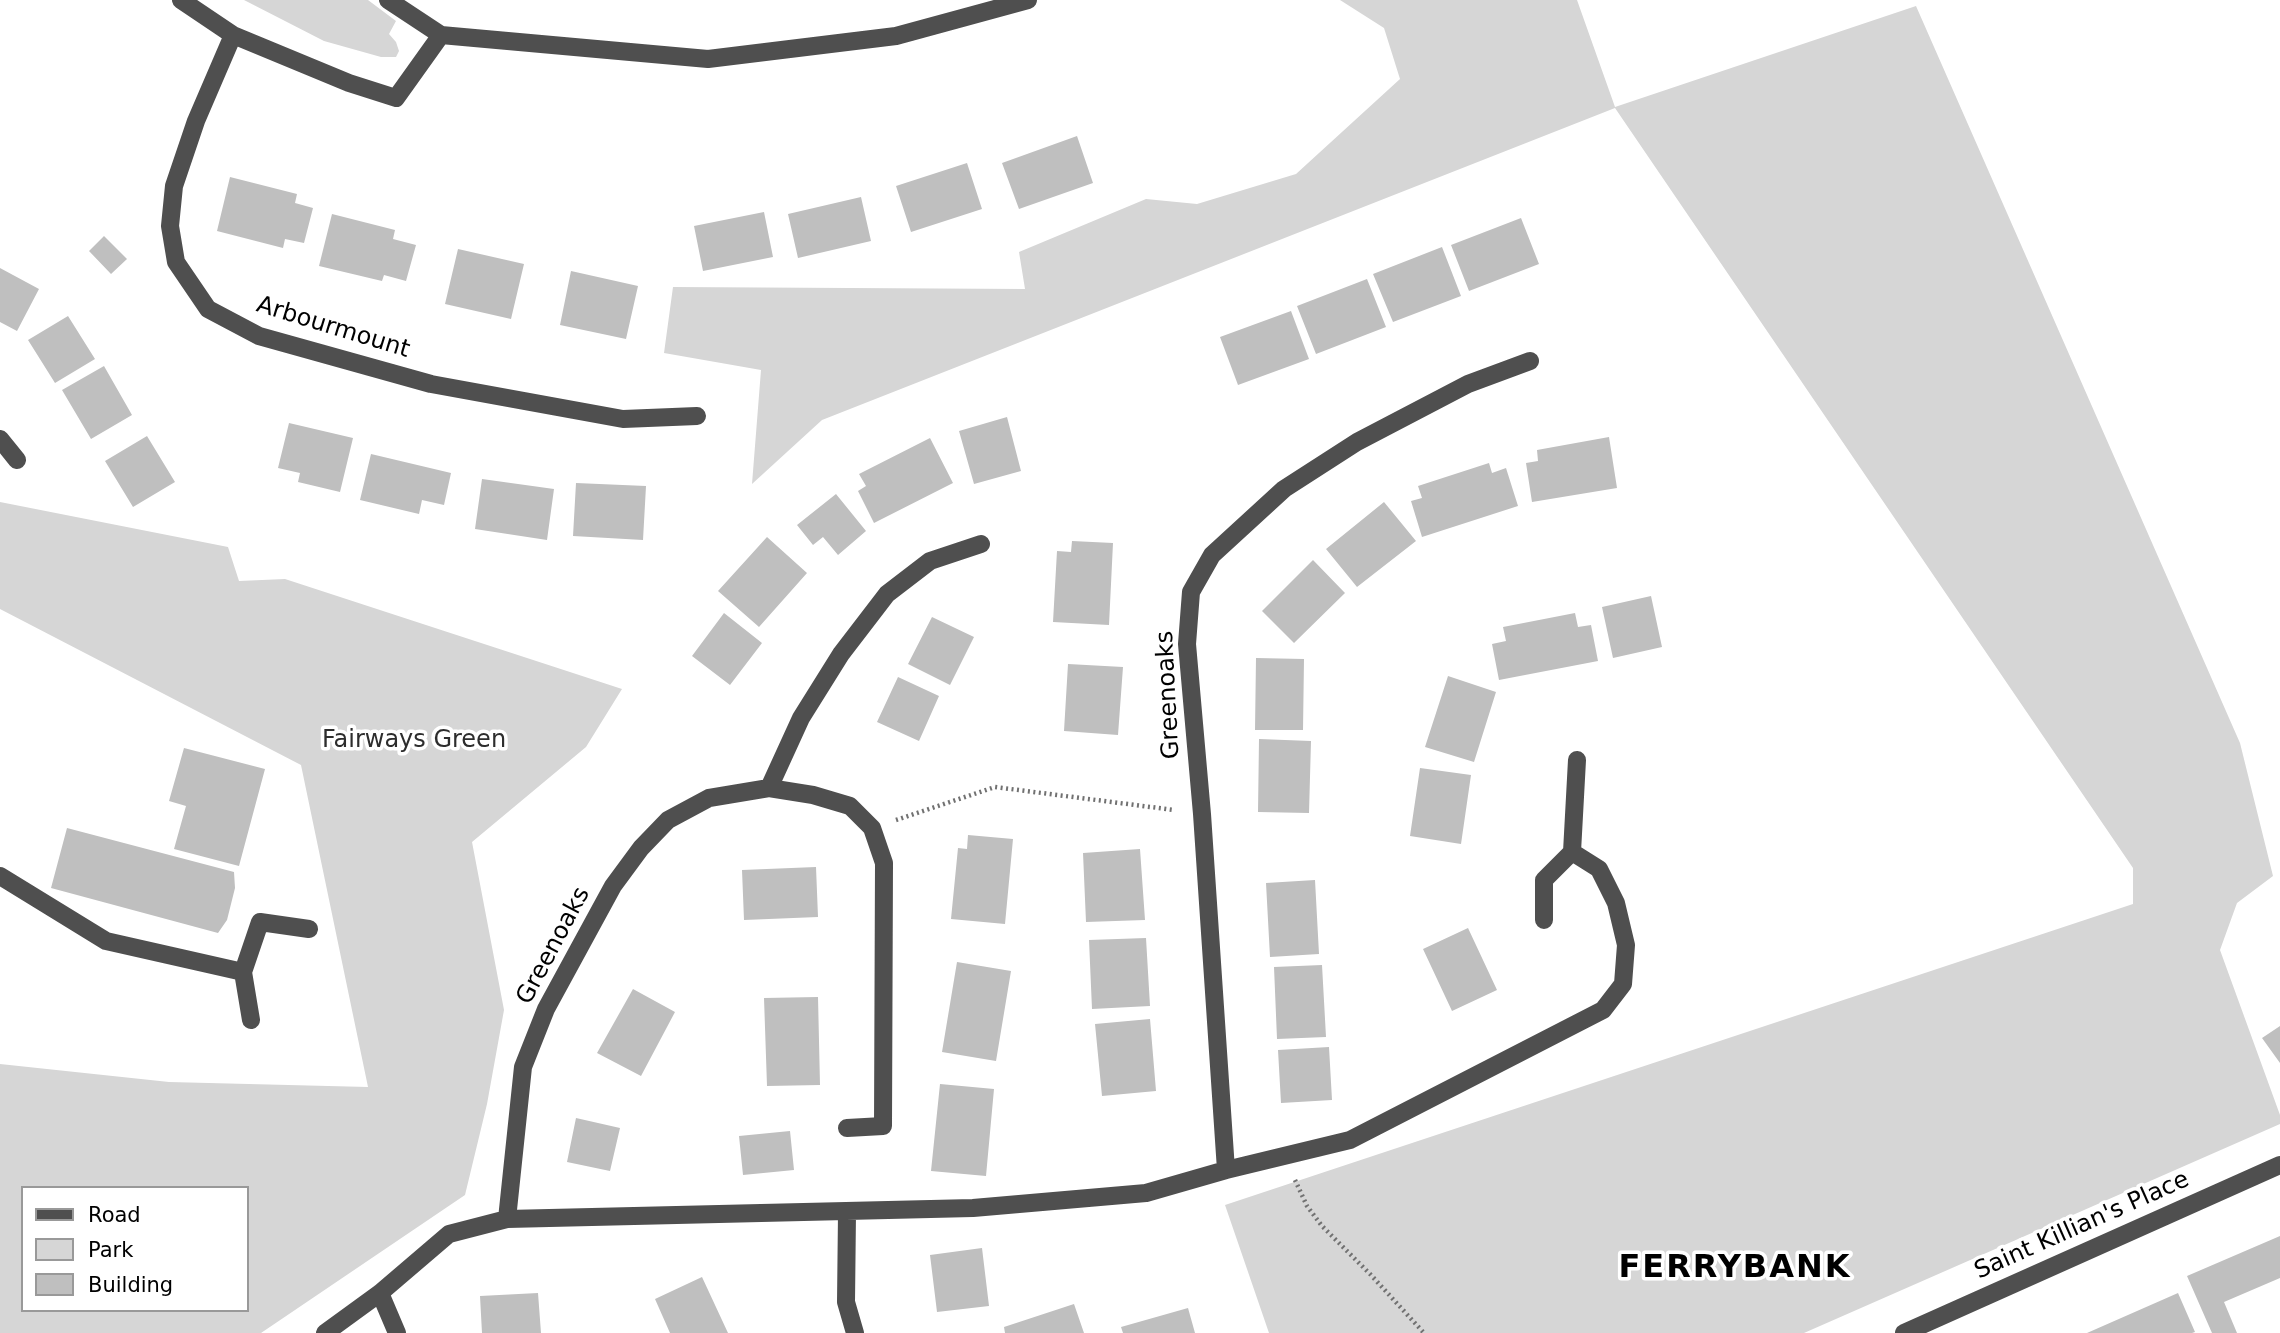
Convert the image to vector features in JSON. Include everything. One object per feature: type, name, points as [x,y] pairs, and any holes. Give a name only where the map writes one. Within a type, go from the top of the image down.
[{"type":"street","points":[[181,0],[233,35],[349,83],[396,98],[440,35]]},
{"type":"street","points":[[388,0],[440,35],[708,59],[896,36],[1028,0]]},
{"type":"street","name":"Arbourmount","points":[[233,35],[196,121],[174,186],[170,226],[176,262],[208,309],[260,336],[431,384],[623,419],[697,416]]},
{"type":"street","name":"Greenoaks","points":[[1226,1170],[1202,814],[1187,644],[1191,593],[1212,555],[1284,489],[1357,442],[1468,384],[1530,361]]},
{"type":"street","points":[[0,439],[17,460]]},
{"type":"street","points":[[769,788],[802,718],[841,654],[887,594],[930,561],[981,544]]},
{"type":"street","points":[[1544,920],[1544,880],[1572,852],[1577,760]]},
{"type":"street","name":"Greenoaks","points":[[507,1219],[523,1067],[546,1009],[613,886],[641,848],[668,820],[709,798],[769,788],[813,794],[850,806],[872,828],[884,863],[883,1126],[847,1128]]},
{"type":"street","points":[[326,1333],[380,1293],[449,1234],[507,1219],[973,1208],[1146,1193],[1226,1170],[1350,1140],[1603,1010],[1623,984],[1626,946],[1616,903],[1599,869],[1572,852]]},
{"type":"street","points":[[0,876],[106,941],[243,972]]},
{"type":"street","points":[[251,1020],[243,972],[260,922],[309,929]]},
{"type":"street","name":"Saint Killian's Place","points":[[1904,1333],[2280,1164]]},
{"type":"street","points":[[847,1213],[846,1302],[855,1333]]},
{"type":"street","points":[[380,1293],[397,1333]]},
{"type":"path","points":[[872,828],[995,787],[1202,814]]},
{"type":"path","points":[[1287,1156],[1298,1188],[1322,1226],[1424,1333]]},
{"type":"green space","points":[[244,0],[368,0],[396,21],[389,34],[399,51],[396,57],[381,57],[324,41]]},
{"type":"green space","points":[[1340,0],[1577,0],[1615,107],[1916,6],[2240,743],[2273,876],[2237,903],[2220,950],[2280,1115],[2280,1124],[1804,1333],[1269,1333],[1225,1205],[2133,904],[2133,868],[1615,108],[822,420],[752,484],[761,370],[664,353],[673,287],[1025,289],[1019,252],[1146,199],[1197,204],[1296,174],[1400,79],[1384,28]]},
{"type":"green space","name":"Fairways Green","points":[[0,502],[228,547],[239,581],[285,579],[622,689],[586,747],[472,842],[504,1010],[487,1104],[465,1195],[261,1333],[0,1333],[0,1064],[169,1082],[368,1087],[301,765],[0,609]]},
{"type":"building","points":[[1077,136],[1093,183],[1019,209],[1002,163]]},
{"type":"building","points":[[967,163],[982,209],[911,232],[896,186]]},
{"type":"building","points":[[230,177],[297,194],[295,203],[313,208],[304,243],[285,239],[283,248],[217,231]]},
{"type":"building","points":[[861,197],[871,241],[798,258],[788,214]]},
{"type":"building","points":[[764,212],[773,257],[703,271],[694,226]]},
{"type":"building","points":[[332,214],[395,230],[393,239],[416,245],[406,281],[384,275],[382,281],[319,266]]},
{"type":"building","points":[[1521,218],[1539,264],[1469,291],[1451,245]]},
{"type":"building","points":[[104,236],[127,259],[111,274],[89,251]]},
{"type":"building","points":[[1442,247],[1461,296],[1393,322],[1373,274]]},
{"type":"building","points":[[458,249],[524,264],[511,319],[445,304]]},
{"type":"building","points":[[0,268],[39,289],[17,331],[0,322]]},
{"type":"building","points":[[571,271],[638,286],[626,339],[560,325]]},
{"type":"building","points":[[1367,279],[1386,327],[1316,354],[1297,306]]},
{"type":"building","points":[[1291,311],[1309,359],[1238,385],[1220,337]]},
{"type":"building","points":[[68,316],[95,359],[55,383],[28,340]]},
{"type":"building","points":[[104,366],[132,415],[91,439],[62,390]]},
{"type":"building","points":[[1007,417],[1021,471],[974,484],[959,431]]},
{"type":"building","points":[[289,423],[353,438],[340,492],[298,482],[300,473],[278,468]]},
{"type":"building","points":[[147,436],[175,482],[133,507],[105,461]]},
{"type":"building","points":[[1609,437],[1617,488],[1532,502],[1526,463],[1538,461],[1537,450]]},
{"type":"building","points":[[930,438],[953,483],[874,523],[858,491],[866,486],[859,474]]},
{"type":"building","points":[[371,454],[451,473],[444,505],[422,500],[419,514],[360,500]]},
{"type":"building","points":[[1489,463],[1492,473],[1506,468],[1518,506],[1422,537],[1411,501],[1422,498],[1418,486]]},
{"type":"building","points":[[482,479],[554,489],[547,540],[475,529]]},
{"type":"building","points":[[576,483],[646,486],[643,540],[573,536]]},
{"type":"building","points":[[836,494],[866,531],[838,555],[823,537],[813,545],[797,525]]},
{"type":"building","points":[[1384,502],[1416,541],[1357,587],[1326,549]]},
{"type":"building","points":[[767,537],[807,573],[759,627],[718,591]]},
{"type":"building","points":[[1072,541],[1113,543],[1109,625],[1053,622],[1057,551],[1071,552]]},
{"type":"building","points":[[1313,560],[1345,593],[1294,643],[1262,611]]},
{"type":"building","points":[[1651,596],[1662,647],[1613,658],[1602,607]]},
{"type":"building","points":[[724,613],[762,643],[730,685],[692,656]]},
{"type":"building","points":[[1575,613],[1578,627],[1591,625],[1598,661],[1499,680],[1492,644],[1506,641],[1503,627]]},
{"type":"building","points":[[932,617],[974,637],[950,685],[908,664]]},
{"type":"building","points":[[1256,658],[1304,659],[1303,730],[1255,730]]},
{"type":"building","points":[[1068,664],[1123,667],[1118,735],[1064,731]]},
{"type":"building","points":[[1448,676],[1496,692],[1474,762],[1425,747]]},
{"type":"building","points":[[898,677],[939,696],[919,741],[877,722]]},
{"type":"building","points":[[1259,739],[1311,741],[1309,813],[1258,812]]},
{"type":"building","points":[[184,748],[265,769],[239,866],[174,849],[186,806],[169,801]]},
{"type":"building","points":[[1420,768],[1471,775],[1461,844],[1410,836]]},
{"type":"building","points":[[67,828],[234,872],[235,888],[227,920],[218,933],[51,888]]},
{"type":"building","points":[[968,835],[1013,839],[1005,924],[951,919],[958,848],[967,849]]},
{"type":"building","points":[[1140,849],[1145,920],[1086,922],[1083,853]]},
{"type":"building","points":[[816,867],[818,917],[744,920],[742,870]]},
{"type":"building","points":[[1315,880],[1319,954],[1270,957],[1266,883]]},
{"type":"building","points":[[1468,928],[1497,990],[1452,1011],[1423,949]]},
{"type":"building","points":[[1146,938],[1150,1006],[1092,1009],[1089,940]]},
{"type":"building","points":[[957,962],[1011,971],[996,1061],[942,1052]]},
{"type":"building","points":[[1322,965],[1326,1037],[1277,1039],[1274,967]]},
{"type":"building","points":[[633,989],[675,1012],[641,1076],[597,1053]]},
{"type":"building","points":[[818,997],[820,1085],[767,1086],[764,998]]},
{"type":"building","points":[[1150,1019],[1156,1091],[1102,1096],[1095,1024]]},
{"type":"building","points":[[2280,1026],[2280,1063],[2262,1038]]},
{"type":"building","points":[[1329,1047],[1332,1100],[1281,1103],[1278,1050]]},
{"type":"building","points":[[940,1084],[994,1089],[986,1176],[931,1171]]},
{"type":"building","points":[[576,1118],[620,1128],[610,1171],[567,1162]]},
{"type":"building","points":[[790,1131],[794,1170],[743,1175],[739,1136]]},
{"type":"building","points":[[2280,1236],[2280,1278],[2224,1302],[2237,1333],[2212,1333],[2187,1276]]},
{"type":"building","points":[[982,1248],[989,1306],[937,1312],[930,1255]]},
{"type":"building","points":[[702,1277],[728,1333],[670,1333],[655,1299]]},
{"type":"building","points":[[538,1293],[541,1333],[482,1333],[480,1296]]},
{"type":"building","points":[[2178,1293],[2195,1332],[2087,1333]]},
{"type":"building","points":[[1074,1304],[1084,1333],[1005,1333],[1004,1327]]},
{"type":"building","points":[[1188,1308],[1195,1333],[1123,1333],[1121,1327]]},
{"type":"district","name":"FERRYBANK","points":[[1735,1269]]}]
